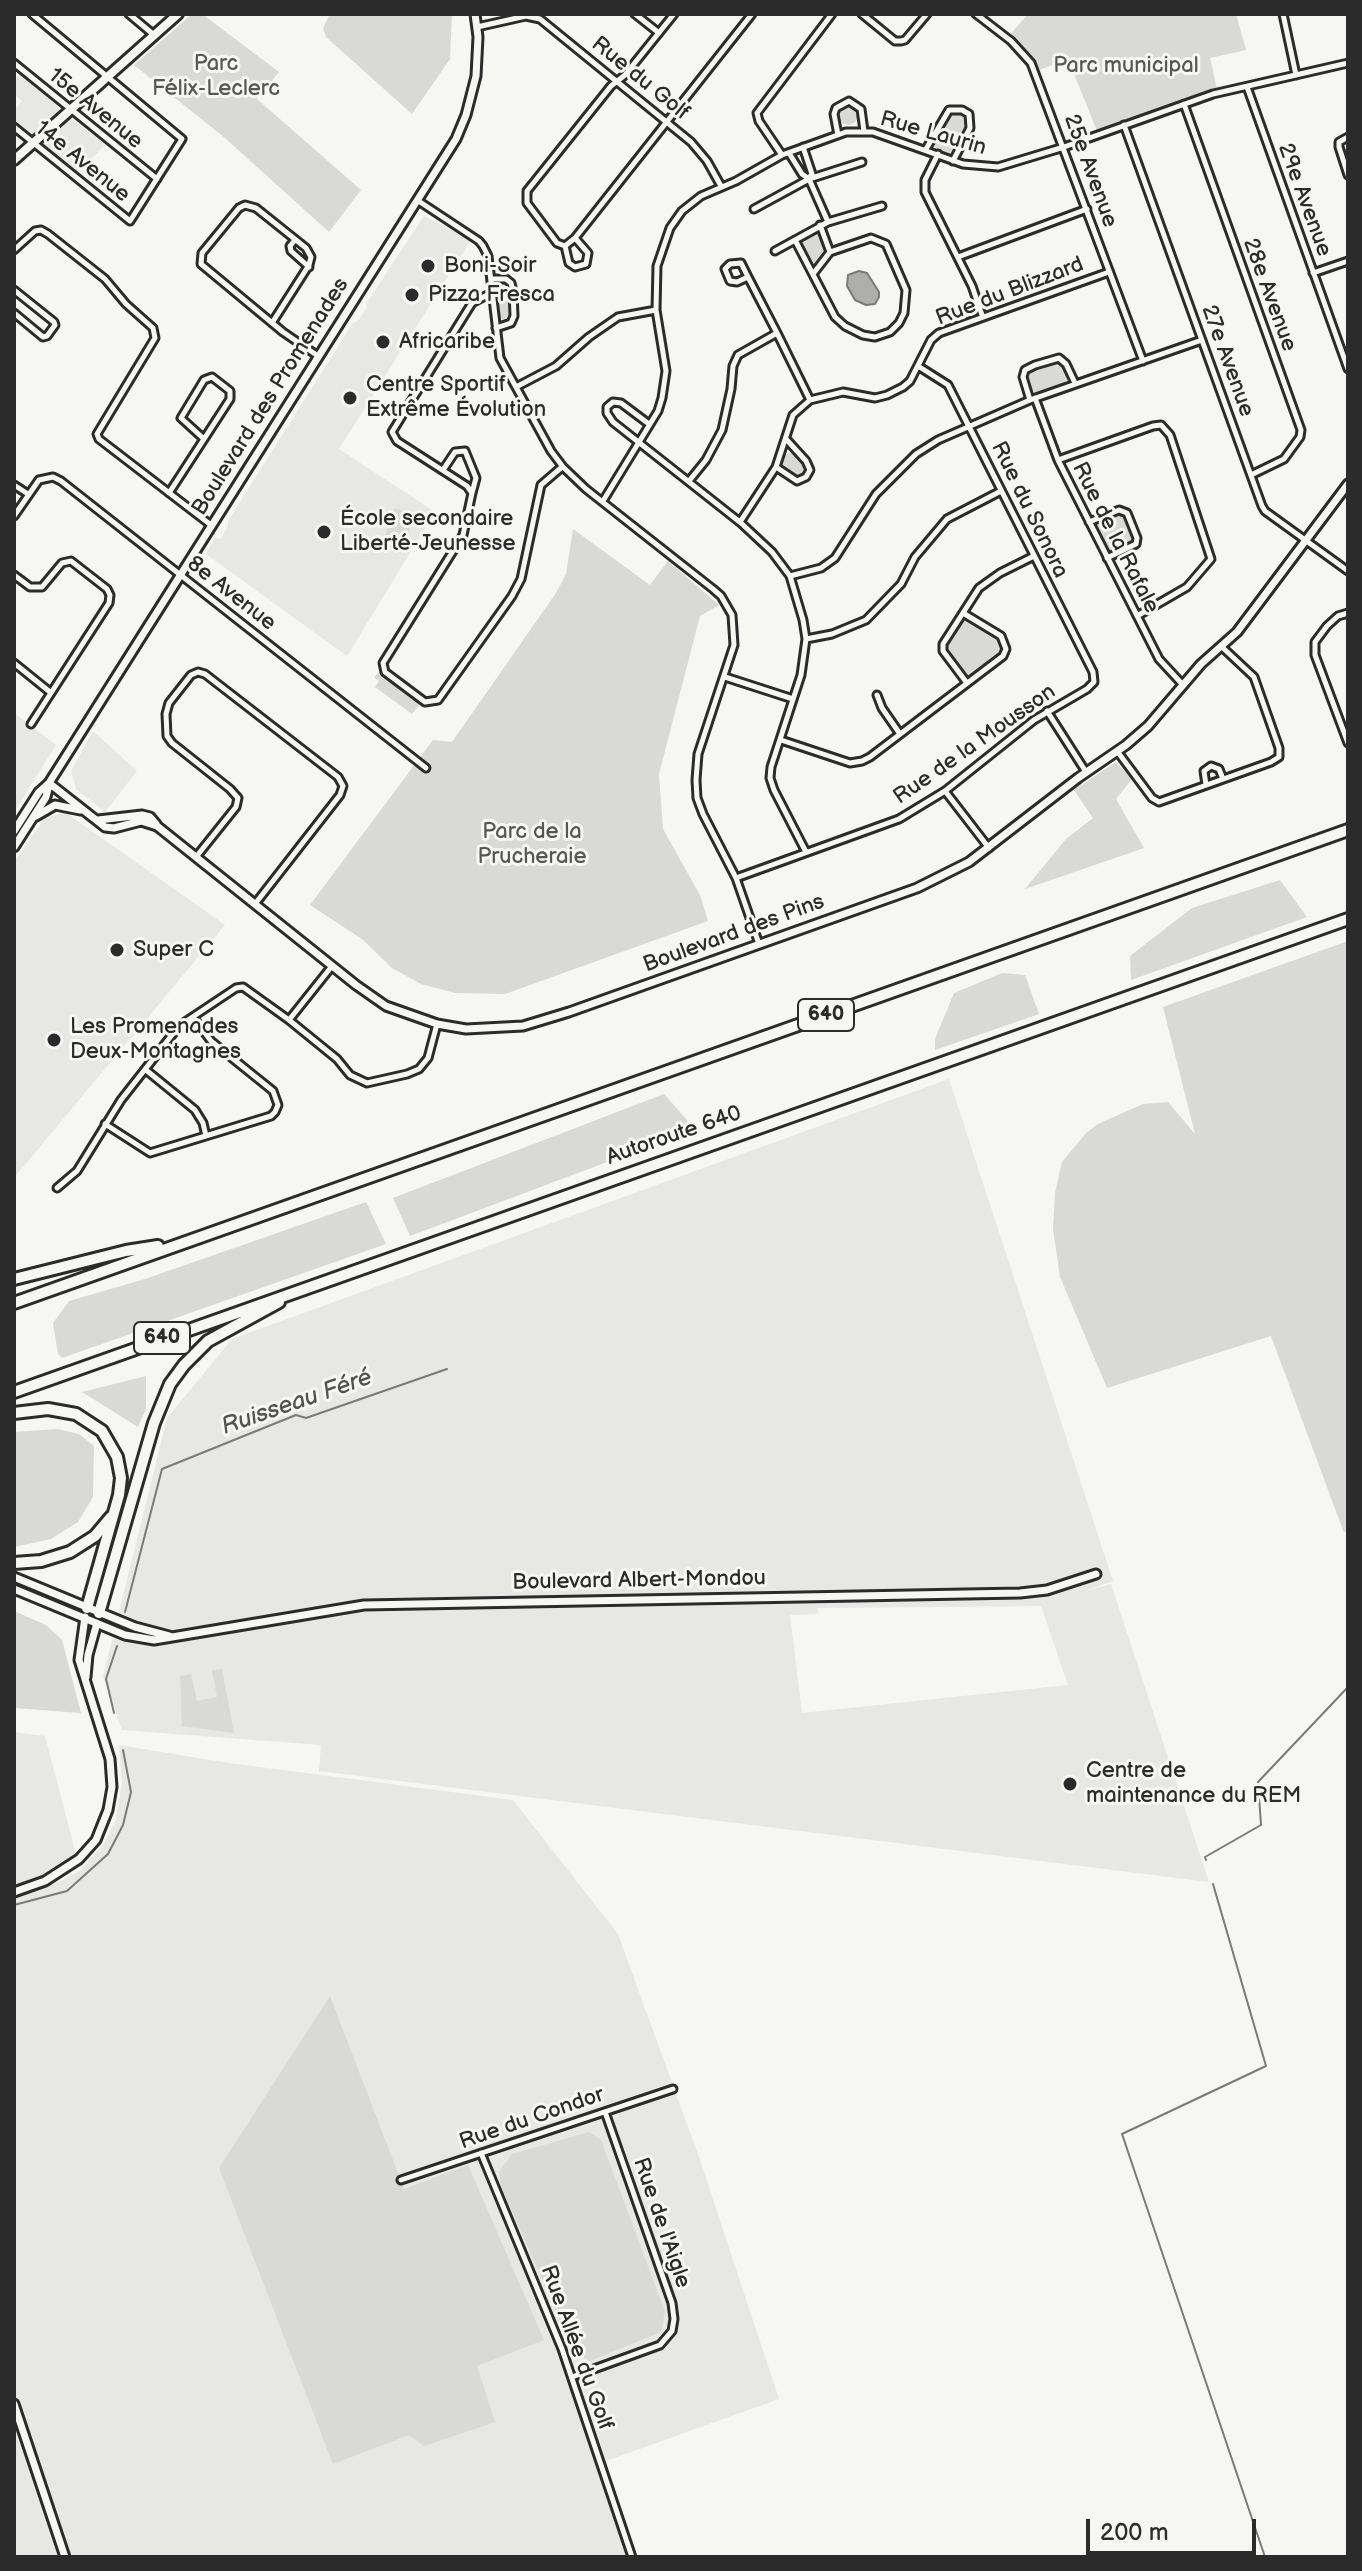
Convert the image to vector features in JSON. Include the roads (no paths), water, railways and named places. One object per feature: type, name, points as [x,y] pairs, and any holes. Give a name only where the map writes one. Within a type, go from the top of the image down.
[{"type":"highway","name":"640","points":[[14,1303],[1348,830]]},
{"type":"highway","name":"Autoroute 640","points":[[14,1392],[1348,919]]},
{"type":"highway","points":[[14,1279],[126,1251],[184,1242]]},
{"type":"highway","points":[[98,1618],[156,1417],[174,1378],[195,1352],[219,1334],[311,1286]]},
{"type":"highway","points":[[14,1413],[62,1410],[87,1420],[102,1431],[115,1451],[121,1487],[86,1613]]},
{"type":"highway","points":[[14,1563],[41,1561],[70,1552],[99,1533],[114,1512]]},
{"type":"main road","points":[[14,160],[178,14]]},
{"type":"street","points":[[32,14],[182,139],[157,179]]},
{"type":"street","points":[[129,14],[154,35]]},
{"type":"street","name":"Boulevard des Promenades","points":[[14,831],[39,792],[49,783],[465,120],[476,76],[475,14]]},
{"type":"street","points":[[635,14],[659,33]]},
{"type":"street","points":[[565,246],[557,243],[527,203],[525,195],[674,14]]},
{"type":"street","points":[[565,246],[575,238],[752,14]]},
{"type":"street","points":[[828,222],[809,179],[803,176],[759,121],[757,113],[832,14]]},
{"type":"street","points":[[862,14],[895,41],[905,40],[927,14]]},
{"type":"street","name":"25e Avenue","points":[[976,14],[1011,41],[1031,63],[1143,361]]},
{"type":"street","points":[[1283,14],[1296,75]]},
{"type":"street","name":"Rue du Golf","points":[[477,27],[526,16],[538,18],[699,150],[721,186]]},
{"type":"street","name":"15e Avenue","points":[[14,63],[157,179]]},
{"type":"street","name":"Rue Laurin","points":[[603,501],[662,398],[666,371],[656,310],[657,266],[670,228],[682,211],[701,196],[786,154],[838,135],[864,131],[926,149],[953,161],[998,167],[1213,94],[1348,63]]},
{"type":"street","name":"29e Avenue","points":[[1247,87],[1348,369]]},
{"type":"street","points":[[838,135],[834,114],[836,108],[849,101],[861,109],[864,131]]},
{"type":"street","name":"28e Avenue","points":[[1184,104],[1301,430],[1300,437],[1284,459],[1251,475]]},
{"type":"street","points":[[926,149],[949,110],[962,110],[969,114],[970,128],[953,161]]},
{"type":"street","name":"27e Avenue","points":[[1124,125],[1265,511],[1348,571]]},
{"type":"street","name":"14e Avenue","points":[[14,127],[130,221],[157,179]]},
{"type":"street","points":[[1348,137],[1339,142],[1339,147],[1348,175]]},
{"type":"street","points":[[803,147],[812,174],[809,179]]},
{"type":"street","points":[[938,154],[925,180],[925,192],[972,286],[982,315]]},
{"type":"street","points":[[754,209],[809,179],[862,162]]},
{"type":"street","points":[[417,200],[479,241],[488,256],[500,358],[563,467],[713,589],[728,605],[735,635],[725,677],[698,754],[697,798],[736,878],[759,944]]},
{"type":"street","points":[[272,323],[309,267],[310,252],[254,206],[247,204],[239,208],[200,261],[204,268],[272,323],[318,356]]},
{"type":"street","points":[[775,251],[820,225],[882,206]]},
{"type":"street","points":[[958,257],[1087,209]]},
{"type":"street","points":[[820,225],[830,252]]},
{"type":"street","points":[[14,250],[35,231],[48,234],[105,279],[155,331],[155,338],[97,434],[99,439],[211,525]]},
{"type":"street","points":[[565,246],[567,260],[572,266],[586,264],[589,257],[587,250],[575,238]]},
{"type":"street","points":[[795,240],[835,317],[854,332],[875,337],[890,332],[899,323],[906,303],[906,290],[886,244],[871,238],[830,252],[813,274]]},
{"type":"street","points":[[295,240],[290,246],[292,253],[309,267]]},
{"type":"street","points":[[1313,273],[1348,261]]},
{"type":"street","points":[[740,522],[776,467],[793,415],[810,400],[741,263],[730,264],[725,269],[730,281],[737,282],[748,277]]},
{"type":"street","name":"Rue du Blizzard","points":[[810,400],[843,392],[875,398],[887,395],[903,387],[931,340],[939,333],[982,315],[1109,272]]},
{"type":"street","points":[[491,279],[506,279],[513,291],[514,316],[511,323],[496,328]]},
{"type":"street","points":[[14,290],[55,325],[43,337],[14,313]]},
{"type":"street","points":[[472,493],[397,441],[392,432],[472,303],[491,293]]},
{"type":"street","points":[[516,387],[556,366],[618,317],[656,310]]},
{"type":"street","points":[[689,481],[706,460],[722,430],[733,366],[738,355],[777,333]]},
{"type":"street","points":[[790,576],[821,568],[835,558],[868,505],[916,454],[969,425],[1032,399],[1202,340]]},
{"type":"street","points":[[1032,399],[1023,377],[1025,370],[1035,365],[1059,358],[1066,364],[1075,383]]},
{"type":"street","name":"Rue du Sonora","points":[[918,366],[948,385],[1093,672],[1094,682]]},
{"type":"street","points":[[169,493],[230,399],[230,391],[212,377],[204,380],[181,418],[204,439]]},
{"type":"street","name":"Rue de la Rafale","points":[[1032,399],[1058,460],[1159,659],[1183,685]]},
{"type":"street","points":[[649,424],[621,403],[613,402],[607,407],[613,422],[740,522],[772,552],[790,576],[806,639],[801,675],[770,778],[806,852]]},
{"type":"street","points":[[1058,460],[1153,426],[1161,425],[1170,435],[1211,559],[1187,587],[1137,616]]},
{"type":"street","points":[[776,467],[797,481],[806,477],[810,470],[786,439]]},
{"type":"street","points":[[443,470],[455,452],[465,451],[476,478],[463,535],[383,663],[385,672],[425,702],[438,700],[512,596],[521,579],[541,485],[563,467]]},
{"type":"street","name":"8e Avenue","points":[[28,494],[39,480],[53,477],[61,481],[426,768]]},
{"type":"street","name":"Boulevard des Pins","points":[[86,811],[98,820],[142,815],[150,817],[157,826],[386,1006],[437,1024],[471,1029],[523,1026],[917,888],[989,849],[1148,726],[1201,664],[1237,632],[1348,484]]},
{"type":"street","points":[[14,485],[28,494],[14,516]]},
{"type":"street","points":[[806,639],[832,634],[866,620],[901,584],[915,557],[947,519],[1001,491]]},
{"type":"street","points":[[1089,522],[1119,510],[1127,513],[1137,538],[1136,544],[1107,558]]},
{"type":"street","points":[[967,683],[943,647],[979,588],[1034,556]]},
{"type":"street","points":[[14,575],[30,587],[42,587],[62,563],[71,561],[107,589],[110,595],[109,603],[31,724]]},
{"type":"street","points":[[781,740],[843,761],[856,763],[870,757],[1003,656],[1006,649],[996,631],[963,613]]},
{"type":"street","points":[[1348,613],[1338,616],[1315,642],[1315,655],[1348,743]]},
{"type":"street","points":[[1117,751],[1152,798],[1159,802],[1271,762],[1280,753],[1254,677],[1222,647]]},
{"type":"street","points":[[14,663],[50,692]]},
{"type":"street","points":[[196,857],[236,807],[238,798],[167,736],[169,703],[191,675],[198,672],[205,674],[338,777],[343,786],[340,795],[255,904]]},
{"type":"street","points":[[725,677],[793,699]]},
{"type":"street","name":"Rue de la Mousson","points":[[736,878],[899,819],[945,791],[1047,711],[1094,682]]},
{"type":"street","points":[[877,695],[900,734]]},
{"type":"street","points":[[1047,711],[1086,772]]},
{"type":"street","points":[[1206,785],[1204,771],[1211,766],[1219,769],[1223,779]]},
{"type":"street","points":[[49,783],[86,811]]},
{"type":"street","name":"Boulevard des Promenades","points":[[14,847],[46,797],[49,783]]},
{"type":"street","points":[[945,791],[989,849]]},
{"type":"street","points":[[33,818],[55,805],[86,811]]},
{"type":"street","points":[[289,1020],[333,965]]},
{"type":"street","points":[[57,1188],[77,1171],[105,1124],[179,1026],[221,997],[243,987],[337,1059],[350,1075],[367,1083],[392,1079],[419,1069],[428,1058],[437,1024]]},
{"type":"street","points":[[105,1124],[150,1153],[271,1116],[278,1105],[273,1091],[211,1041],[193,1017]]},
{"type":"street","points":[[146,1070],[195,1110],[206,1136]]},
{"type":"street","name":"Boulevard Albert-Mondou","points":[[98,1618],[183,1637],[364,1605],[1020,1593],[1041,1591],[1096,1574]]},
{"type":"street","points":[[14,1577],[98,1618],[88,1655],[87,1686]]},
{"type":"street","points":[[14,1589],[86,1613]]},
{"type":"street","points":[[14,1892],[45,1881],[75,1863],[96,1840],[107,1816],[112,1787],[111,1764],[79,1654],[86,1613]]},
{"type":"street","name":"Rue du Condor","points":[[401,2180],[673,2089]]},
{"type":"street","name":"Rue de l'Aigle","points":[[572,2377],[660,2345],[669,2335],[674,2319],[672,2303],[605,2112]]},
{"type":"street","name":"Rue Allée du Golf","points":[[481,2153],[572,2377],[632,2557]]},
{"type":"street","points":[[14,2404],[65,2557]]},
{"type":"waterway","name":"Ruisseau Féré","points":[[125,1612],[162,1469],[296,1415],[306,1418],[447,1369]]},
{"type":"waterway","name":"Ruisseau Féré","points":[[114,1713],[106,1679],[117,1646]]},
{"type":"waterway","points":[[1206,1860],[1205,1857],[1261,1825],[1258,1782],[1348,1687]]},
{"type":"waterway","name":"Ruisseau Féré","points":[[14,1905],[67,1891],[108,1854],[123,1825],[131,1792],[123,1750]]},
{"type":"waterway","points":[[1213,1884],[1266,2066],[1122,2134],[1265,2557]]},
{"type":"place","name":"Boni-Soir","points":[[428,266]]},
{"type":"place","name":"Pizza Fresca","points":[[412,295]]},
{"type":"place","name":"Africaribe","points":[[383,342]]},
{"type":"place","name":"Centre Sportif Extrême Évolution","points":[[350,398]]},
{"type":"place","name":"École secondaire Liberté-Jeunesse","points":[[324,532]]},
{"type":"place","name":"Super C","points":[[117,950]]},
{"type":"place","name":"Les Promenades Deux-Montagnes","points":[[54,1040]]},
{"type":"place","name":"Centre de maintenance du REM","points":[[1070,1784]]},
{"type":"park label","name":"Parc municipal","points":[[1126,66]]},
{"type":"park label","name":"Parc Félix-Leclerc","points":[[216,76]]},
{"type":"park label","name":"Parc de la Prucheraie","points":[[532,844]]}]
